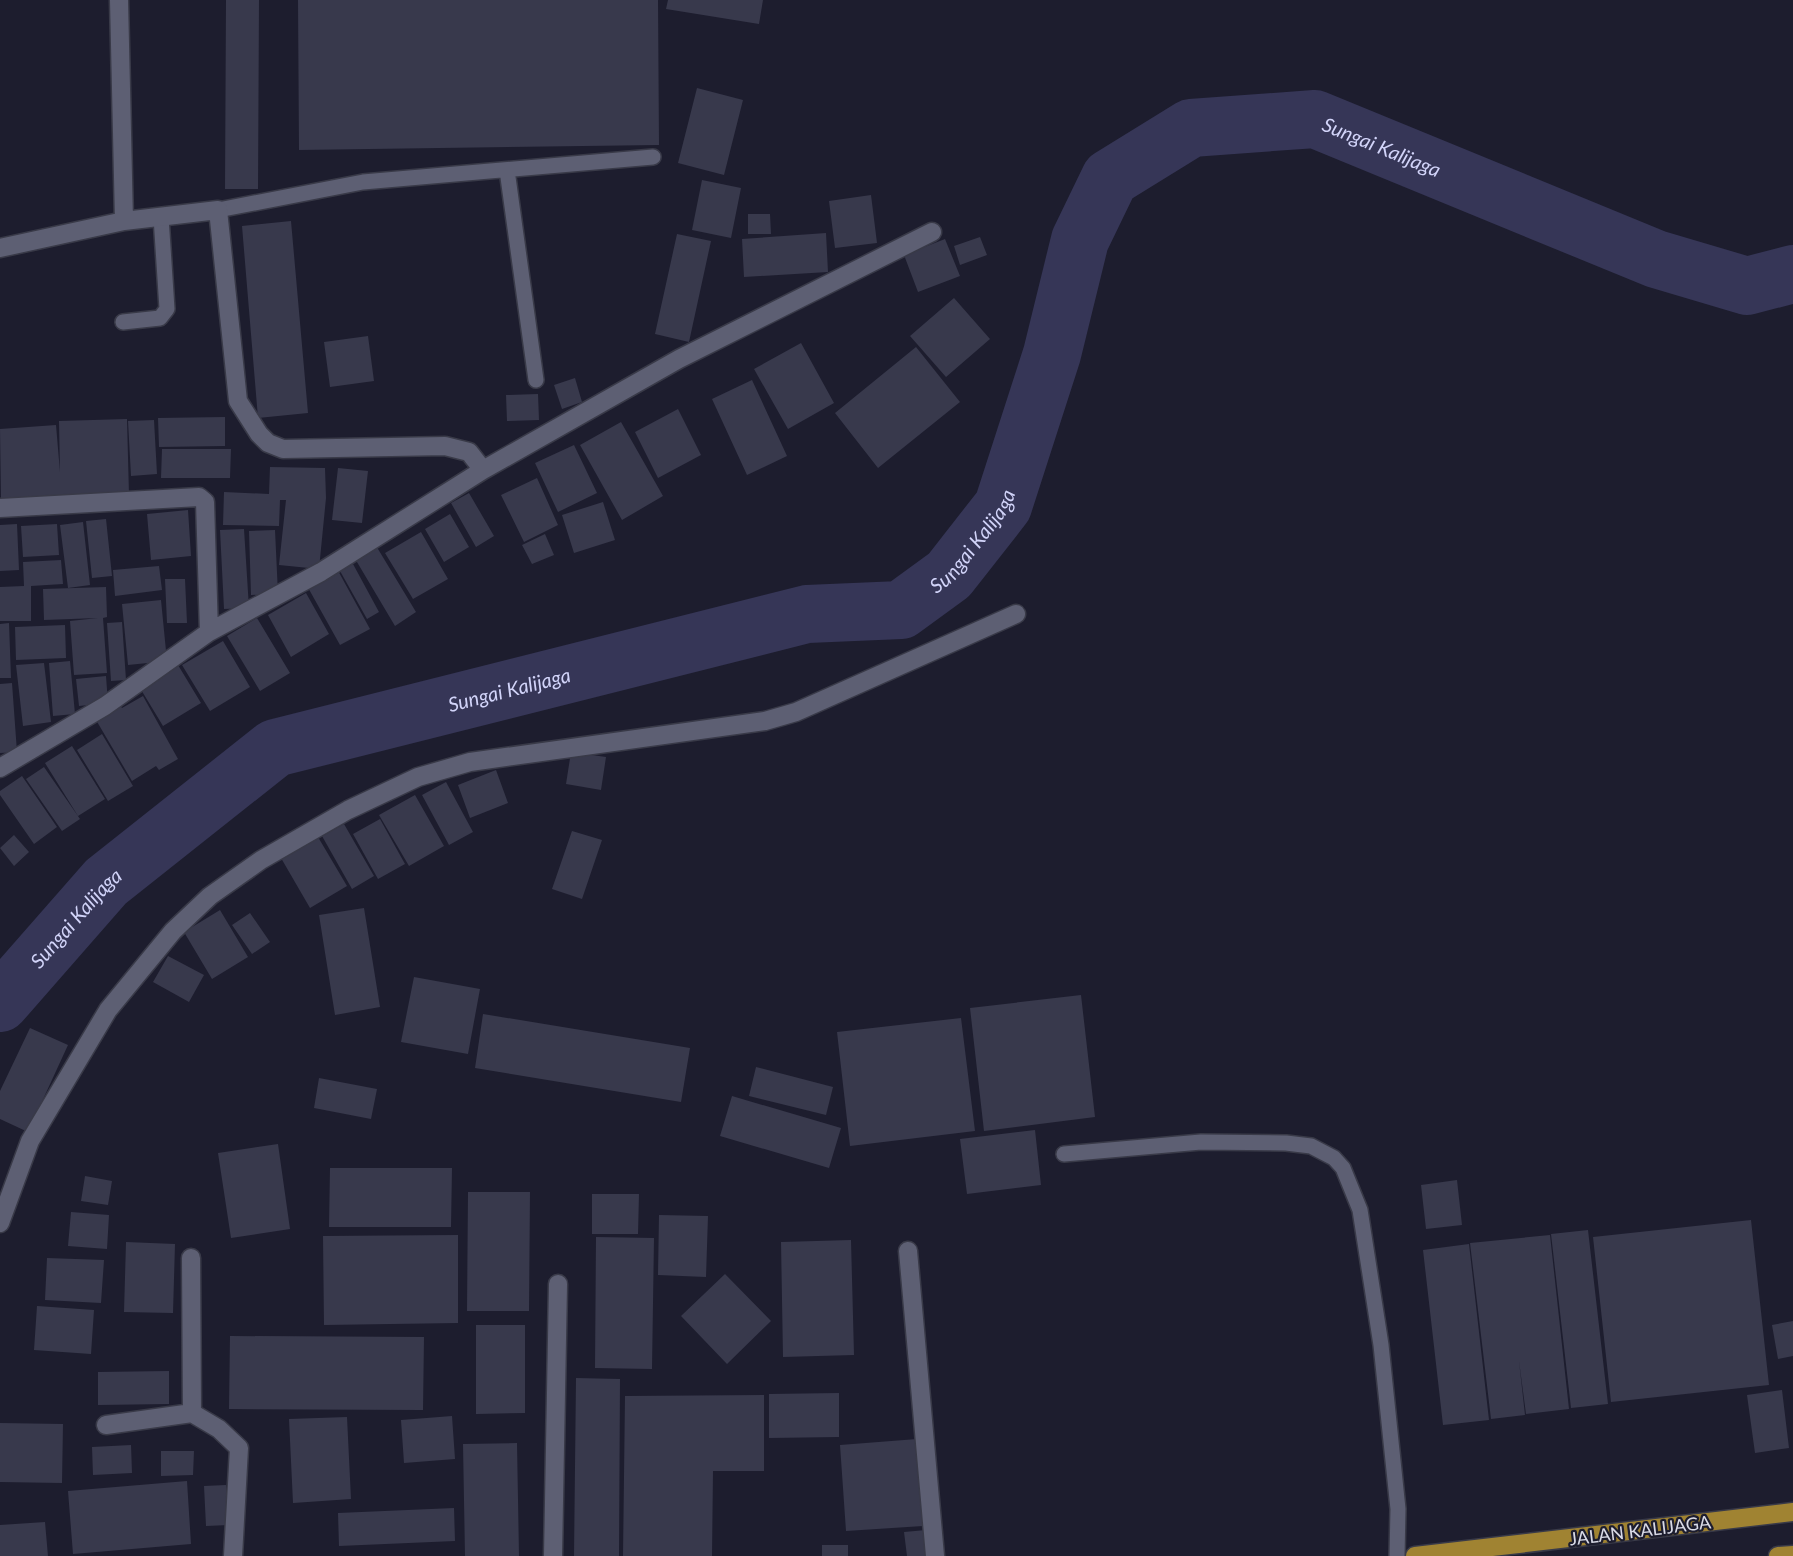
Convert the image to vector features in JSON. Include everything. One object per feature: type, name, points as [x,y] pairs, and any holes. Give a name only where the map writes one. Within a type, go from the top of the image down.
[{"type":"highway","name":"JALAN KALIJAGA","points":[[1415,1556],[1793,1512]]},
{"type":"highway","points":[[1778,1556],[1793,1555]]},
{"type":"street","points":[[119,0],[124,221]]},
{"type":"street","points":[[0,248],[124,221],[218,210],[238,401],[258,434],[268,443],[283,449],[445,446],[469,453],[483,470]]},
{"type":"street","points":[[0,768],[105,706],[209,632],[321,572],[483,470],[679,359],[932,232]]},
{"type":"street","points":[[0,508],[199,497],[205,501],[209,632]]},
{"type":"street","points":[[0,1223],[30,1141],[108,1010],[173,931],[210,896],[261,860],[348,810],[418,777],[470,762],[765,721],[796,712],[1016,614]]},
{"type":"street","points":[[908,1251],[935,1556]]},
{"type":"street","points":[[191,1258],[192,1413]]},
{"type":"street","points":[[553,1556],[558,1284]]},
{"type":"street","points":[[106,1425],[192,1413],[219,1429],[239,1448],[233,1556]]},
{"type":"lane","points":[[218,210],[363,182],[653,157]]},
{"type":"lane","points":[[507,170],[536,380]]},
{"type":"lane","points":[[123,322],[160,318],[167,309],[161,217]]},
{"type":"lane","points":[[1064,1154],[1202,1142],[1286,1143],[1311,1146],[1328,1154],[1343,1168],[1360,1210],[1381,1345],[1398,1509],[1397,1556]]},
{"type":"building","points":[[226,0],[259,0],[258,189],[225,189]]},
{"type":"building","points":[[298,0],[658,0],[659,145],[299,150]]},
{"type":"building","points":[[668,0],[763,0],[759,24],[666,9]]},
{"type":"building","points":[[697,88],[743,100],[724,175],[678,163]]},
{"type":"building","points":[[702,180],[741,188],[731,238],[692,230]]},
{"type":"building","points":[[871,195],[877,243],[835,248],[829,201]]},
{"type":"building","points":[[748,214],[770,214],[771,234],[748,234]]},
{"type":"building","points":[[291,221],[308,413],[258,418],[242,226]]},
{"type":"building","points":[[826,233],[828,272],[744,277],[742,239]]},
{"type":"building","points":[[677,234],[711,241],[689,342],[655,334]]},
{"type":"building","points":[[980,237],[987,255],[960,265],[954,246]]},
{"type":"building","points":[[945,239],[960,276],[918,292],[904,255]]},
{"type":"building","points":[[954,298],[990,339],[946,377],[910,336]]},
{"type":"building","points":[[368,336],[374,381],[330,387],[324,342]]},
{"type":"building","points":[[801,343],[834,403],[788,429],[754,369]]},
{"type":"building","points":[[916,347],[960,402],[878,468],[835,413]]},
{"type":"building","points":[[575,378],[582,402],[562,409],[554,385]]},
{"type":"building","points":[[752,380],[787,456],[747,475],[712,399]]},
{"type":"building","points":[[538,394],[539,420],[507,421],[506,395]]},
{"type":"building","points":[[678,409],[701,455],[658,478],[635,432]]},
{"type":"building","points":[[225,417],[225,446],[159,447],[158,418]]},
{"type":"building","points":[[127,419],[129,495],[1,500],[0,429],[56,425],[60,472],[59,421]]},
{"type":"building","points":[[154,420],[157,474],[131,476],[128,421]]},
{"type":"building","points":[[621,422],[663,496],[622,520],[580,445]]},
{"type":"building","points":[[574,445],[597,493],[558,512],[535,463]]},
{"type":"building","points":[[162,449],[231,449],[230,478],[161,478]]},
{"type":"building","points":[[270,467],[325,468],[326,498],[319,569],[279,565],[286,500],[280,500],[279,526],[223,525],[224,492],[269,494]]},
{"type":"building","points":[[338,468],[368,471],[362,523],[332,520]]},
{"type":"building","points":[[537,478],[558,525],[524,542],[501,495]]},
{"type":"building","points":[[469,493],[494,536],[476,547],[451,503]]},
{"type":"building","points":[[603,502],[615,540],[574,553],[562,515]]},
{"type":"building","points":[[188,510],[191,556],[151,560],[147,514]]},
{"type":"building","points":[[450,514],[469,547],[444,562],[425,529]]},
{"type":"building","points":[[106,519],[112,576],[92,578],[86,521]]},
{"type":"building","points":[[83,522],[90,585],[68,588],[60,525]]},
{"type":"building","points":[[17,524],[19,570],[0,571],[0,525]]},
{"type":"building","points":[[57,524],[59,555],[23,557],[21,526]]},
{"type":"building","points":[[244,529],[249,608],[224,609],[220,530]]},
{"type":"building","points":[[275,530],[278,594],[251,595],[249,531]]},
{"type":"building","points":[[421,532],[448,579],[413,599],[385,553]]},
{"type":"building","points":[[545,534],[554,555],[532,564],[522,545]]},
{"type":"building","points":[[375,544],[416,612],[395,626],[354,557]]},
{"type":"building","points":[[61,560],[63,584],[31,586],[31,621],[0,621],[0,587],[24,586],[23,562]]},
{"type":"building","points":[[353,564],[379,612],[367,619],[340,571]]},
{"type":"building","points":[[159,566],[162,590],[115,596],[113,570]]},
{"type":"building","points":[[336,567],[370,629],[340,645],[306,584]]},
{"type":"building","points":[[165,579],[185,579],[187,623],[167,623]]},
{"type":"building","points":[[106,587],[107,617],[103,618],[107,673],[74,675],[70,621],[98,618],[44,620],[43,589]]},
{"type":"building","points":[[306,593],[329,634],[291,657],[268,615]]},
{"type":"building","points":[[161,600],[167,661],[128,665],[122,604]]},
{"type":"building","points":[[257,618],[290,673],[260,691],[227,636]]},
{"type":"building","points":[[122,622],[126,680],[111,681],[107,623]]},
{"type":"building","points":[[9,623],[11,678],[0,678],[0,624]]},
{"type":"building","points":[[65,625],[66,658],[16,660],[15,627]]},
{"type":"building","points":[[223,641],[250,687],[210,711],[182,665]]},
{"type":"building","points":[[70,661],[75,714],[53,716],[49,663]]},
{"type":"building","points":[[44,663],[51,722],[23,726],[16,665]]},
{"type":"building","points":[[178,665],[201,703],[163,726],[140,688]]},
{"type":"building","points":[[106,676],[108,703],[79,706],[76,679]]},
{"type":"building","points":[[12,683],[17,752],[0,753],[0,684]]},
{"type":"building","points":[[143,696],[178,759],[159,770],[156,766],[132,781],[96,720],[120,705],[122,708]]},
{"type":"building","points":[[102,734],[133,786],[108,801],[77,750]]},
{"type":"building","points":[[72,746],[105,799],[78,816],[45,763]]},
{"type":"building","points":[[571,752],[606,757],[601,790],[566,784]]},
{"type":"building","points":[[44,767],[80,819],[62,831],[26,779]]},
{"type":"building","points":[[496,770],[508,803],[470,818],[458,785]]},
{"type":"building","points":[[22,776],[57,827],[34,844],[0,795],[0,791]]},
{"type":"building","points":[[446,782],[473,832],[449,845],[422,795]]},
{"type":"building","points":[[415,795],[444,846],[409,866],[379,815]]},
{"type":"building","points":[[380,819],[405,864],[378,879],[353,834]]},
{"type":"building","points":[[344,824],[374,876],[352,889],[322,836]]},
{"type":"building","points":[[572,831],[602,840],[582,899],[552,889]]},
{"type":"building","points":[[14,835],[29,852],[14,866],[0,848]]},
{"type":"building","points":[[318,837],[347,886],[310,908],[281,858]]},
{"type":"building","points":[[364,908],[380,1007],[335,1015],[319,915]]},
{"type":"building","points":[[220,910],[248,957],[212,979],[184,932]]},
{"type":"building","points":[[250,913],[270,942],[252,954],[232,925]]},
{"type":"building","points":[[168,956],[204,975],[189,1002],[153,982]]},
{"type":"building","points":[[414,977],[480,989],[468,1054],[401,1042]]},
{"type":"building","points":[[1081,995],[1095,1117],[984,1131],[970,1008]]},
{"type":"building","points":[[483,1014],[690,1048],[681,1102],[475,1068]]},
{"type":"building","points":[[961,1018],[975,1131],[850,1146],[837,1032]]},
{"type":"building","points":[[30,1028],[68,1045],[28,1132],[0,1119],[0,1091]]},
{"type":"building","points":[[756,1067],[833,1087],[826,1115],[749,1096]]},
{"type":"building","points":[[319,1078],[377,1089],[371,1119],[314,1108]]},
{"type":"building","points":[[732,1096],[841,1128],[829,1168],[720,1136]]},
{"type":"building","points":[[1035,1130],[1041,1185],[967,1194],[960,1139]]},
{"type":"building","points":[[278,1144],[290,1229],[231,1238],[218,1153]]},
{"type":"building","points":[[330,1168],[452,1168],[451,1227],[329,1227]]},
{"type":"building","points":[[85,1176],[112,1181],[108,1205],[81,1201]]},
{"type":"building","points":[[1457,1180],[1462,1225],[1426,1229],[1421,1185]]},
{"type":"building","points":[[468,1192],[530,1192],[529,1311],[467,1311]]},
{"type":"building","points":[[592,1194],[639,1194],[638,1234],[592,1234]]},
{"type":"building","points":[[71,1212],[109,1215],[107,1249],[68,1246]]},
{"type":"building","points":[[659,1215],[708,1216],[706,1277],[658,1275]]},
{"type":"building","points":[[1751,1220],[1769,1385],[1611,1402],[1593,1237]]},
{"type":"building","points":[[1588,1230],[1608,1404],[1571,1408],[1551,1234]]},
{"type":"building","points":[[458,1235],[458,1323],[324,1325],[323,1236]]},
{"type":"building","points":[[1550,1235],[1569,1409],[1526,1414],[1519,1361],[1525,1415],[1491,1419],[1470,1243]]},
{"type":"building","points":[[596,1237],[654,1238],[652,1369],[595,1368]]},
{"type":"building","points":[[851,1240],[854,1355],[783,1357],[781,1242]]},
{"type":"building","points":[[126,1242],[175,1244],[173,1313],[124,1312]]},
{"type":"building","points":[[1469,1244],[1489,1420],[1443,1425],[1423,1250]]},
{"type":"building","points":[[47,1258],[104,1260],[101,1303],[45,1300]]},
{"type":"building","points":[[725,1274],[771,1321],[727,1364],[681,1316]]},
{"type":"building","points":[[37,1306],[94,1310],[91,1354],[34,1350]]},
{"type":"building","points":[[1793,1321],[1793,1356],[1778,1359],[1772,1325]]},
{"type":"building","points":[[476,1325],[525,1325],[525,1413],[476,1414]]},
{"type":"building","points":[[230,1336],[424,1337],[423,1410],[229,1409]]},
{"type":"building","points":[[169,1371],[169,1404],[98,1405],[98,1372]]},
{"type":"building","points":[[576,1378],[620,1379],[619,1556],[574,1556]]},
{"type":"building","points":[[1782,1390],[1789,1448],[1755,1453],[1747,1395]]},
{"type":"building","points":[[839,1393],[839,1437],[769,1438],[769,1394]]},
{"type":"building","points":[[764,1395],[764,1471],[713,1471],[712,1556],[623,1556],[625,1396]]},
{"type":"building","points":[[452,1416],[455,1459],[404,1463],[401,1420]]},
{"type":"building","points":[[347,1417],[351,1499],[293,1503],[289,1419]]},
{"type":"building","points":[[0,1423],[63,1424],[62,1483],[0,1482]]},
{"type":"building","points":[[917,1439],[923,1526],[846,1531],[840,1445]]},
{"type":"building","points":[[517,1443],[519,1556],[465,1556],[463,1444]]},
{"type":"building","points":[[131,1445],[132,1473],[93,1475],[92,1447]]},
{"type":"building","points":[[161,1451],[194,1451],[193,1475],[161,1476]]},
{"type":"building","points":[[187,1481],[191,1544],[73,1554],[68,1491]]},
{"type":"building","points":[[226,1485],[229,1525],[206,1526],[204,1486]]},
{"type":"building","points":[[454,1508],[455,1541],[339,1546],[338,1513]]},
{"type":"building","points":[[45,1522],[48,1556],[0,1556],[0,1525]]},
{"type":"building","points":[[926,1530],[928,1556],[907,1556],[904,1532]]},
{"type":"building","points":[[822,1545],[848,1545],[848,1556],[822,1556]]},
{"type":"waterway","name":"Sungai Kalijaga","points":[[0,1003],[106,882],[275,748],[807,614],[901,610],[949,575],[1003,506],[1052,354],[1080,240],[1110,178],[1191,128],[1315,119],[1656,259],[1747,286],[1793,274]]}]
